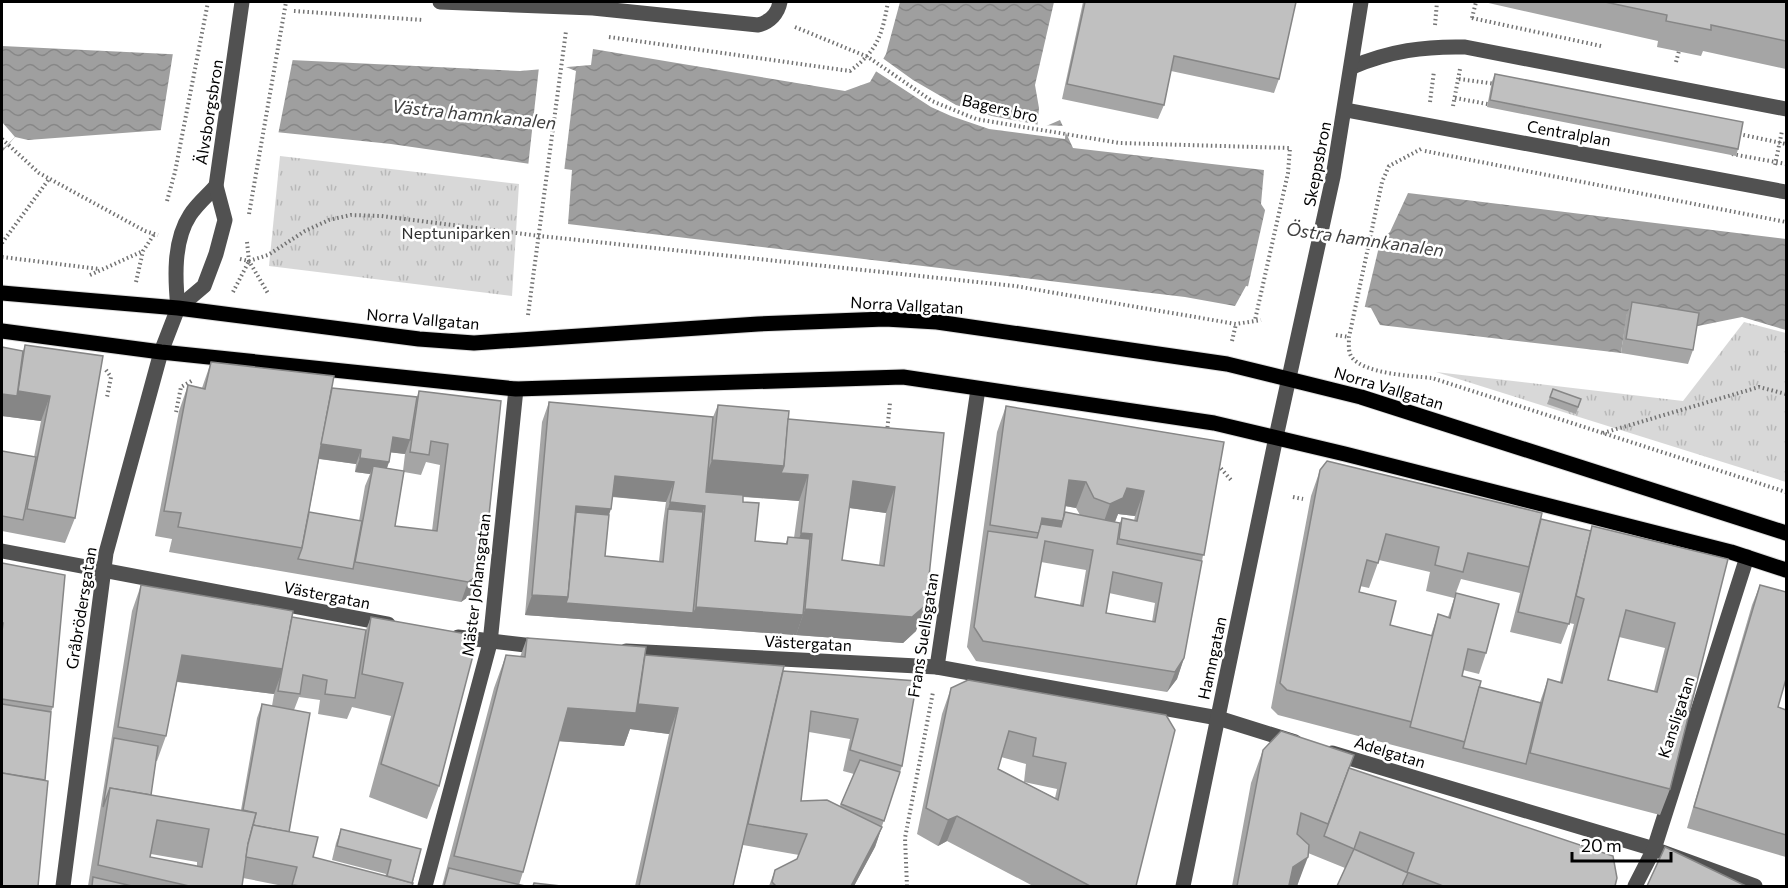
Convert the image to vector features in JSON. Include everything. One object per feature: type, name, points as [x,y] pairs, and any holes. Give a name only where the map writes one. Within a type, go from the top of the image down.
[{"type":"main road","name":"Norra Vallgatan","points":[[2,293],[178,308],[419,339],[474,343],[747,325],[885,319],[937,322],[1227,364],[1289,379],[1361,397],[1786,532]]},
{"type":"main road","points":[[2,331],[161,352],[516,389],[893,378],[978,388],[1214,423],[1747,557],[1786,570]]},
{"type":"street","name":"Älvsborgsbron","points":[[216,186],[242,2]]},
{"type":"street","points":[[440,2],[552,6],[594,5],[758,25],[766,23],[772,17],[780,2]]},
{"type":"street","name":"Skeppsbron","points":[[1276,437],[1333,177],[1346,110],[1361,2]]},
{"type":"street","points":[[1352,67],[1396,51],[1433,46],[1465,47],[1786,109]]},
{"type":"street","name":"Centralplan","points":[[1346,110],[1786,192]]},
{"type":"street","name":"Gråbrödersgatan","points":[[63,886],[102,571],[161,352],[178,308],[175,278],[180,242],[189,216],[216,186]]},
{"type":"street","name":"Gråbrödersgatan","points":[[178,308],[204,286],[216,254],[225,220],[216,186]]},
{"type":"street","name":"Frans Suellsgatan","points":[[937,668],[978,388]]},
{"type":"street","name":"Mäster Johansgatan","points":[[426,886],[490,643],[516,389]]},
{"type":"street","name":"Hamngatan","points":[[1183,886],[1276,437]]},
{"type":"street","name":"Västergatan","points":[[2,551],[400,627]]},
{"type":"street","name":"Kansligatan","points":[[1635,886],[1654,849],[1747,557]]},
{"type":"street","points":[[446,635],[490,643],[555,648]]},
{"type":"street","name":"Västergatan","points":[[615,651],[937,668]]},
{"type":"street","name":"Adelgatan","points":[[937,668],[1218,718],[1654,849],[1755,886]]},
{"type":"path","points":[[175,172],[208,2]]},
{"type":"path","points":[[254,192],[286,2]]},
{"type":"path","points":[[602,36],[850,71],[870,58],[878,40],[888,2]]},
{"type":"path","name":"Bagers bro","points":[[772,17],[870,58],[912,89],[954,111],[1000,124],[1119,142],[1290,148],[1288,173],[1260,301],[1258,320],[1236,324]]},
{"type":"path","points":[[524,340],[547,187],[563,53],[567,31],[578,33]]},
{"type":"path","points":[[1676,62],[1678,51]]},
{"type":"path","points":[[1453,109],[1460,71]]},
{"type":"path","points":[[1459,79],[1505,86]]},
{"type":"path","points":[[1455,98],[1501,107]]},
{"type":"path","points":[[1732,133],[1786,144]]},
{"type":"path","points":[[2,139],[39,173],[145,231]]},
{"type":"path","points":[[1786,222],[1433,155],[1422,149],[1389,166],[1382,183],[1349,337],[1351,355],[1369,367],[1398,375],[1432,378],[1786,492]]},
{"type":"path","points":[[1728,153],[1786,164]]},
{"type":"path","points":[[2,243],[49,179]]},
{"type":"path","points":[[249,261],[268,255],[305,231],[329,220],[351,215],[381,216],[540,236],[1015,286],[1236,324],[1231,347]]},
{"type":"path","points":[[82,278],[144,250]]},
{"type":"path","points":[[2,257],[101,269]]},
{"type":"path","points":[[1336,335],[1349,337]]},
{"type":"path","points":[[176,412],[181,387],[197,377]]},
{"type":"path","points":[[1602,433],[1759,387],[1786,394]]},
{"type":"path","points":[[887,438],[890,403]]},
{"type":"path","points":[[1216,463],[1231,480]]},
{"type":"path","points":[[1293,496],[1303,499]]},
{"type":"path","name":"Frans Suellsgatan","points":[[907,886],[905,838],[937,668]]},
{"type":"green space","name":"Neptuniparken","points":[[280,156],[519,184],[512,296],[269,266]]},
{"type":"green space","points":[[1744,322],[1786,333],[1786,482],[1436,372],[1683,401]]},
{"type":"water","points":[[900,2],[1054,2],[1035,85],[1039,108],[1037,130],[1060,120],[1073,148],[1264,170],[1261,204],[1265,210],[1382,238],[1390,232],[1408,193],[1786,239],[1786,330],[1742,317],[1698,326],[1627,314],[1621,353],[1380,325],[1371,308],[1246,286],[1235,306],[1185,297],[568,224],[572,170],[391,144],[217,126],[28,140],[15,137],[2,152],[2,46],[520,71],[591,65],[593,49],[845,91],[870,82],[886,54]]},
{"type":"pier","points":[[173,53],[293,58],[278,135],[217,129],[160,135]]},
{"type":"pier","points":[[881,57],[913,80],[956,105],[992,116],[1040,125],[1066,126],[1065,139],[989,129],[951,116],[931,107],[874,70]]},
{"type":"pier","points":[[558,64],[576,71],[564,172],[528,167],[539,67]]},
{"type":"pier","points":[[2,122],[15,137],[4,148],[2,146]]},
{"type":"pier","points":[[1266,206],[1382,234],[1364,310],[1247,291]]},
{"type":"building","points":[[1085,2],[1296,2],[1279,79],[1174,56],[1164,105],[1067,84]]},
{"type":"building","points":[[1605,2],[1786,2],[1786,41],[1711,25],[1711,30],[1666,21],[1667,15]]},
{"type":"building","points":[[1495,74],[1743,122],[1738,149],[1490,100]]},
{"type":"building","points":[[1632,302],[1699,313],[1693,350],[1626,339]]},
{"type":"building","points":[[25,345],[103,356],[75,518],[27,509],[50,396],[18,391]]},
{"type":"building","points":[[2,347],[23,351],[17,396],[2,394]]},
{"type":"building","points":[[211,362],[334,376],[302,548],[178,527],[181,513],[164,511],[188,385],[205,389]]},
{"type":"building","points":[[332,388],[417,397],[410,440],[393,437],[389,462],[360,458],[361,450],[321,444]]},
{"type":"building","points":[[1553,389],[1581,399],[1578,407],[1550,397]]},
{"type":"building","points":[[419,391],[501,401],[483,572],[468,582],[355,562],[373,466],[404,471],[395,526],[437,531],[448,444],[431,441],[429,455],[410,452]]},
{"type":"building","points":[[549,402],[713,417],[706,492],[743,495],[743,502],[759,503],[755,541],[787,544],[788,537],[810,539],[803,615],[696,607],[705,506],[670,502],[674,482],[615,476],[611,509],[576,506],[568,597],[532,595]]},
{"type":"building","points":[[718,405],[789,411],[784,466],[712,460]]},
{"type":"building","points":[[1006,406],[1224,442],[1204,555],[1119,539],[1122,518],[1137,521],[1144,491],[1127,488],[1123,498],[1110,504],[1094,498],[1086,482],[1069,480],[1063,521],[1042,518],[1039,533],[990,525]]},
{"type":"building","points":[[788,419],[944,433],[926,605],[912,617],[805,609],[812,534],[801,533],[808,475],[781,473],[784,466]],"holes":[[[853,481],[895,487],[884,566],[842,560]]]},
{"type":"building","points":[[2,451],[36,457],[23,520],[2,516]]},
{"type":"building","points":[[1327,461],[1542,513],[1529,567],[1468,553],[1463,572],[1435,565],[1439,547],[1386,534],[1378,563],[1367,560],[1359,592],[1396,601],[1390,625],[1433,636],[1412,722],[1287,690],[1280,683],[1320,470]]},
{"type":"building","points":[[668,509],[703,512],[693,613],[566,603],[576,512],[609,515],[605,556],[663,562]]},
{"type":"building","points":[[309,512],[362,521],[353,569],[298,559]]},
{"type":"building","points":[[1065,512],[1120,523],[1117,544],[1202,561],[1184,658],[1175,672],[983,641],[974,627],[988,531],[1037,538],[1041,524],[1061,527]],"holes":[[[1045,541],[1093,550],[1083,606],[1035,597]],[[1113,572],[1162,583],[1155,622],[1106,613]]]},
{"type":"building","points":[[1541,519],[1591,531],[1569,624],[1518,612]]},
{"type":"building","points":[[1592,526],[1728,559],[1670,789],[1530,753],[1548,679],[1562,683],[1584,599],[1576,596]],"holes":[[[1626,610],[1675,623],[1657,692],[1608,680]]]},
{"type":"building","points":[[2,563],[65,575],[53,707],[2,699]]},
{"type":"building","points":[[141,585],[293,611],[283,669],[182,655],[166,736],[118,727]]},
{"type":"building","points":[[1760,585],[1786,592],[1786,679],[1778,707],[1786,710],[1786,835],[1694,807]]},
{"type":"building","points":[[1456,593],[1499,604],[1486,653],[1468,649],[1462,676],[1481,681],[1465,742],[1410,727],[1438,614],[1450,618]]},
{"type":"building","points":[[292,617],[366,630],[355,698],[325,694],[327,680],[303,675],[300,694],[278,691]]},
{"type":"building","points":[[371,617],[478,636],[439,786],[381,764],[403,683],[362,674]]},
{"type":"building","points":[[527,638],[646,647],[636,713],[568,708],[523,872],[454,856],[506,655],[525,657]]},
{"type":"building","points":[[645,655],[784,666],[733,886],[639,886],[678,708],[638,704]]},
{"type":"building","points":[[783,671],[917,681],[902,766],[850,750],[858,719],[811,711],[801,801],[827,800],[882,827],[851,886],[776,886],[772,882],[775,870],[797,859],[807,834],[748,824]]},
{"type":"building","points":[[968,680],[1166,715],[1175,730],[1136,886],[1090,886],[957,816],[948,820],[926,808],[951,688]],"holes":[[[1009,731],[1036,738],[1033,756],[1066,763],[1058,800],[998,769]]]},
{"type":"building","points":[[1479,687],[1541,703],[1526,764],[1463,748]]},
{"type":"building","points":[[2,704],[51,712],[45,780],[2,773]]},
{"type":"building","points":[[262,704],[310,713],[289,832],[253,825],[256,813],[243,810]]},
{"type":"building","points":[[1281,731],[1354,755],[1328,824],[1301,813],[1297,834],[1309,845],[1308,857],[1293,867],[1289,885],[1291,886],[1237,886],[1263,750]]},
{"type":"building","points":[[114,738],[158,746],[151,795],[110,788],[103,807]]},
{"type":"building","points":[[860,760],[900,772],[884,821],[841,804]]},
{"type":"building","points":[[1349,768],[1613,856],[1617,878],[1615,886],[1443,886],[1407,872],[1414,853],[1360,832],[1354,849],[1324,836]]},
{"type":"building","points":[[2,773],[48,781],[38,886],[2,886]]},
{"type":"building","points":[[110,788],[256,813],[248,844],[242,886],[189,886],[98,865]],"holes":[[[157,820],[209,829],[202,867],[150,857]]]},
{"type":"building","points":[[253,825],[318,837],[313,857],[413,883],[412,886],[292,885],[297,867],[246,857]]},
{"type":"building","points":[[341,829],[421,849],[412,883],[387,876],[391,860],[337,846]]},
{"type":"building","points":[[1665,847],[1746,886],[1647,886]]},
{"type":"building","points":[[1354,849],[1408,873],[1402,886],[1337,886]]},
{"type":"building","points":[[449,868],[525,886],[444,886]]},
{"type":"building","points":[[93,877],[132,886],[92,886]]},
{"type":"building","points":[[534,883],[561,886],[533,886]]},
{"type":"water label","name":"Västra hamnkanalen","points":[[474,115]]},
{"type":"water label","name":"Östra hamnkanalen","points":[[1365,240]]}]
